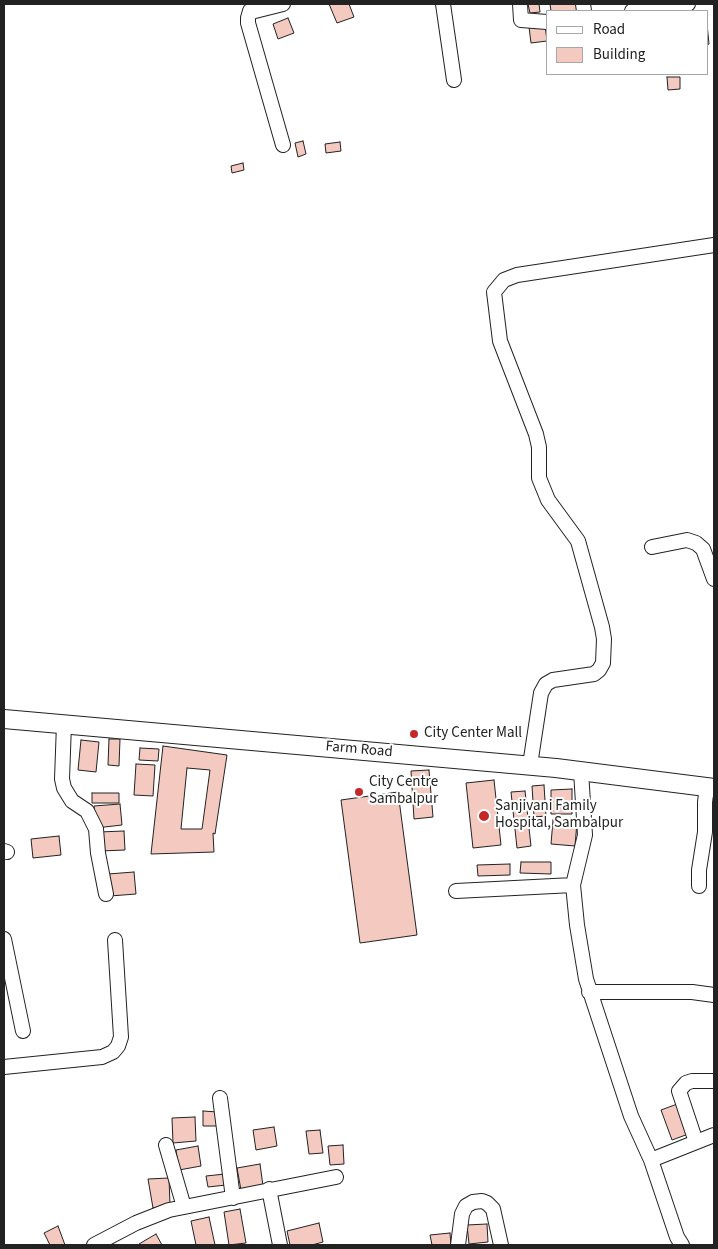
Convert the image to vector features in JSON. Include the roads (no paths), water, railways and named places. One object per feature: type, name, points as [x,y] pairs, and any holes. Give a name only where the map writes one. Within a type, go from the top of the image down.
[{"type":"main road","name":"Farm Road","points":[[4,719],[530,765],[711,788]]},
{"type":"street","points":[[283,4],[250,11],[248,23],[283,145]]},
{"type":"street","points":[[443,4],[454,80]]},
{"type":"street","points":[[520,4],[521,20],[546,22]]},
{"type":"street","points":[[640,10],[688,4]]},
{"type":"street","points":[[530,765],[540,693],[546,684],[552,680],[594,674],[599,670],[603,664],[604,639],[578,541],[548,500],[539,478],[539,447],[500,341],[494,292],[504,280],[517,274],[714,246]]},
{"type":"street","points":[[652,547],[687,540],[696,543],[704,549],[714,579]]},
{"type":"street","points":[[64,724],[62,780],[64,788],[72,801],[87,811],[96,830],[98,853],[106,894]]},
{"type":"street","points":[[581,771],[585,836],[574,885],[577,925],[586,979],[631,1116],[651,1160],[677,1238],[682,1245]]},
{"type":"street","points":[[699,886],[699,870],[705,832],[705,802],[711,788]]},
{"type":"street","points":[[456,891],[574,885]]},
{"type":"street","points":[[4,938],[23,1031]]},
{"type":"street","points":[[4,1067],[102,1057],[112,1052],[118,1046],[121,1037],[115,940]]},
{"type":"street","points":[[590,992],[692,992],[714,995]]},
{"type":"street","points":[[696,1142],[679,1091],[686,1083],[692,1081],[714,1081]]},
{"type":"street","points":[[220,1098],[233,1198]]},
{"type":"street","points":[[651,1160],[714,1135]]},
{"type":"street","points":[[166,1145],[184,1207]]},
{"type":"street","points":[[94,1245],[151,1217],[184,1207],[336,1177]]},
{"type":"street","points":[[269,1189],[280,1245]]},
{"type":"street","points":[[458,1245],[462,1214],[466,1206],[473,1202],[482,1201],[493,1209],[501,1245]]},
{"type":"place","name":"City Center Mall","points":[[414,734]]},
{"type":"place","name":"City Centre Sambalpur","points":[[359,792]]},
{"type":"place","name":"Sanjivani Family Hospital, Sambalpur","points":[[484,816]]}]
